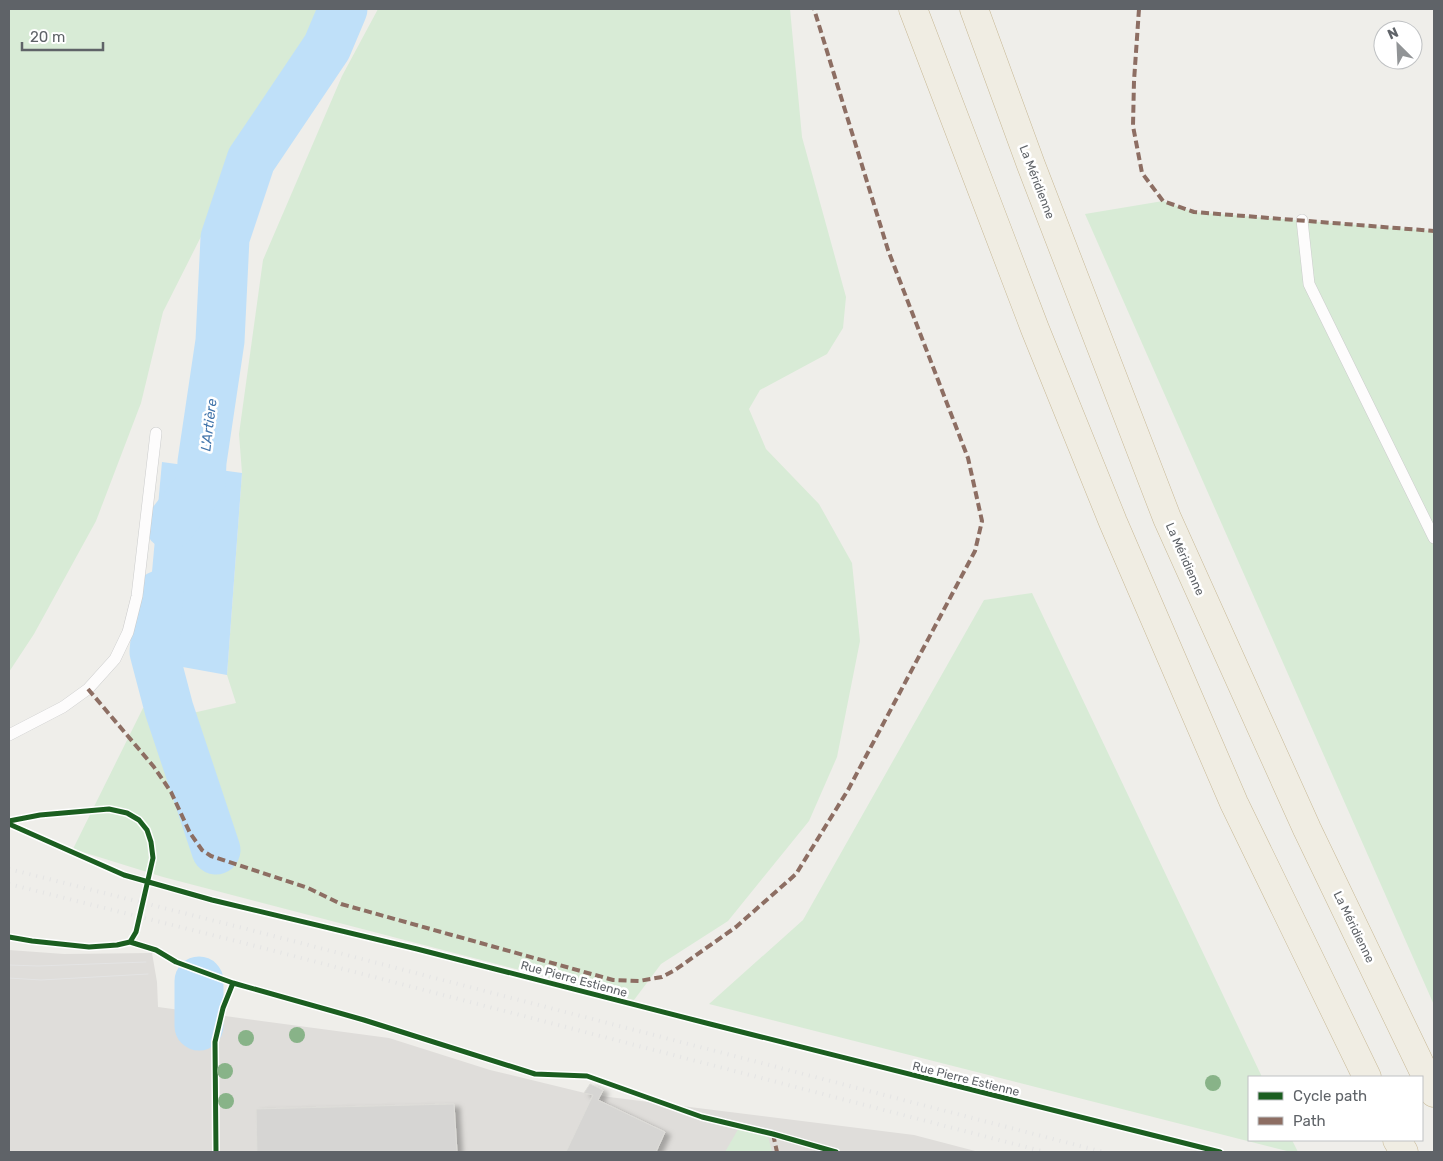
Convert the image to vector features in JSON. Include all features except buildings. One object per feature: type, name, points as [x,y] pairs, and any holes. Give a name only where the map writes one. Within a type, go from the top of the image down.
[{"type":"highway","points":[[913,9],[1035,329],[1114,522],[1234,803],[1367,1076]]},
{"type":"highway","name":"La Méridienne","points":[[974,9],[1031,166],[1168,518],[1303,821],[1434,1093]]},
{"type":"highway","points":[[1398,1141],[1404,1152]]},
{"type":"lane","points":[[1302,220],[1309,284],[1434,538]]},
{"type":"lane","points":[[9,734],[63,707],[88,689],[115,659],[128,632],[136,596],[156,433]]},
{"type":"path","points":[[9,937],[89,947],[117,945],[131,940]]},
{"type":"path","points":[[216,1152],[215,1042],[223,1008],[233,983]]},
{"type":"shaded area","points":[[9,950],[64,954],[152,953],[157,982],[158,1007],[389,1038],[490,1070],[593,1095],[914,1135],[979,1152],[9,1152]]},
{"type":"green space","points":[[9,9],[334,9],[321,39],[260,128],[228,183],[163,312],[141,403],[96,521],[34,634],[9,672]]},
{"type":"green space","points":[[378,9],[790,9],[802,137],[846,297],[843,328],[827,354],[760,390],[749,409],[766,449],[819,504],[852,563],[860,641],[837,757],[809,821],[728,921],[661,964],[634,1000],[163,877],[73,849],[143,708],[184,715],[236,703],[227,675],[242,473],[239,434],[263,260],[342,76]]},
{"type":"green space","points":[[1163,201],[1194,212],[1434,231],[1434,1005],[1085,214]]},
{"type":"green space","points":[[1032,593],[1262,1076],[1248,1076],[1248,1141],[1292,1141],[1298,1152],[1291,1152],[709,1004],[803,920],[984,600]]},
{"type":"green space","points":[[740,1126],[767,1132],[772,1152],[725,1152]]},
{"type":"water","points":[[162,462],[242,473],[227,675],[144,660]]},
{"type":"waterway","name":"L'Artière","points":[[170,525],[201,485],[202,462],[220,341],[225,238],[251,160],[327,47],[343,9]]},
{"type":"waterway","name":"L'Artière","points":[[159,595],[154,652],[169,709],[216,850]]},
{"type":"waterway","name":"L'Artière","points":[[199,981],[199,1026]]},
{"type":"tram line","points":[[9,965],[38,966],[146,962]]},
{"type":"tram line","points":[[9,978],[41,980],[148,974]]},
{"type":"railway","points":[[9,869],[1103,1152]]},
{"type":"railway","points":[[9,884],[240,942],[1045,1152]]},
{"type":"marked path","points":[[88,689],[154,767],[171,792],[190,833],[202,850],[211,856],[308,888],[341,904],[613,980],[639,981],[662,977],[675,970],[736,927],[796,874],[848,790],[975,551],[982,521],[968,458],[888,250],[814,9]]},
{"type":"marked path","points":[[1139,9],[1133,126],[1142,173],[1163,201],[1194,212],[1434,231]]},
{"type":"marked path","points":[[773,1134],[777,1152]]},
{"type":"cycle path","points":[[9,821],[40,815],[109,809],[127,813],[139,820],[147,830],[153,858],[136,932],[130,942]]},
{"type":"cycle path","name":"Rue Pierre Estienne","points":[[9,824],[124,875],[212,900],[417,949],[1220,1152]]},
{"type":"cycle path","points":[[9,937],[89,947],[130,942],[156,950],[176,962],[233,983],[364,1020],[535,1074],[587,1076],[702,1117],[836,1152]]},
{"type":"cycle path","points":[[216,1152],[215,1042],[223,1008],[233,983]]}]
